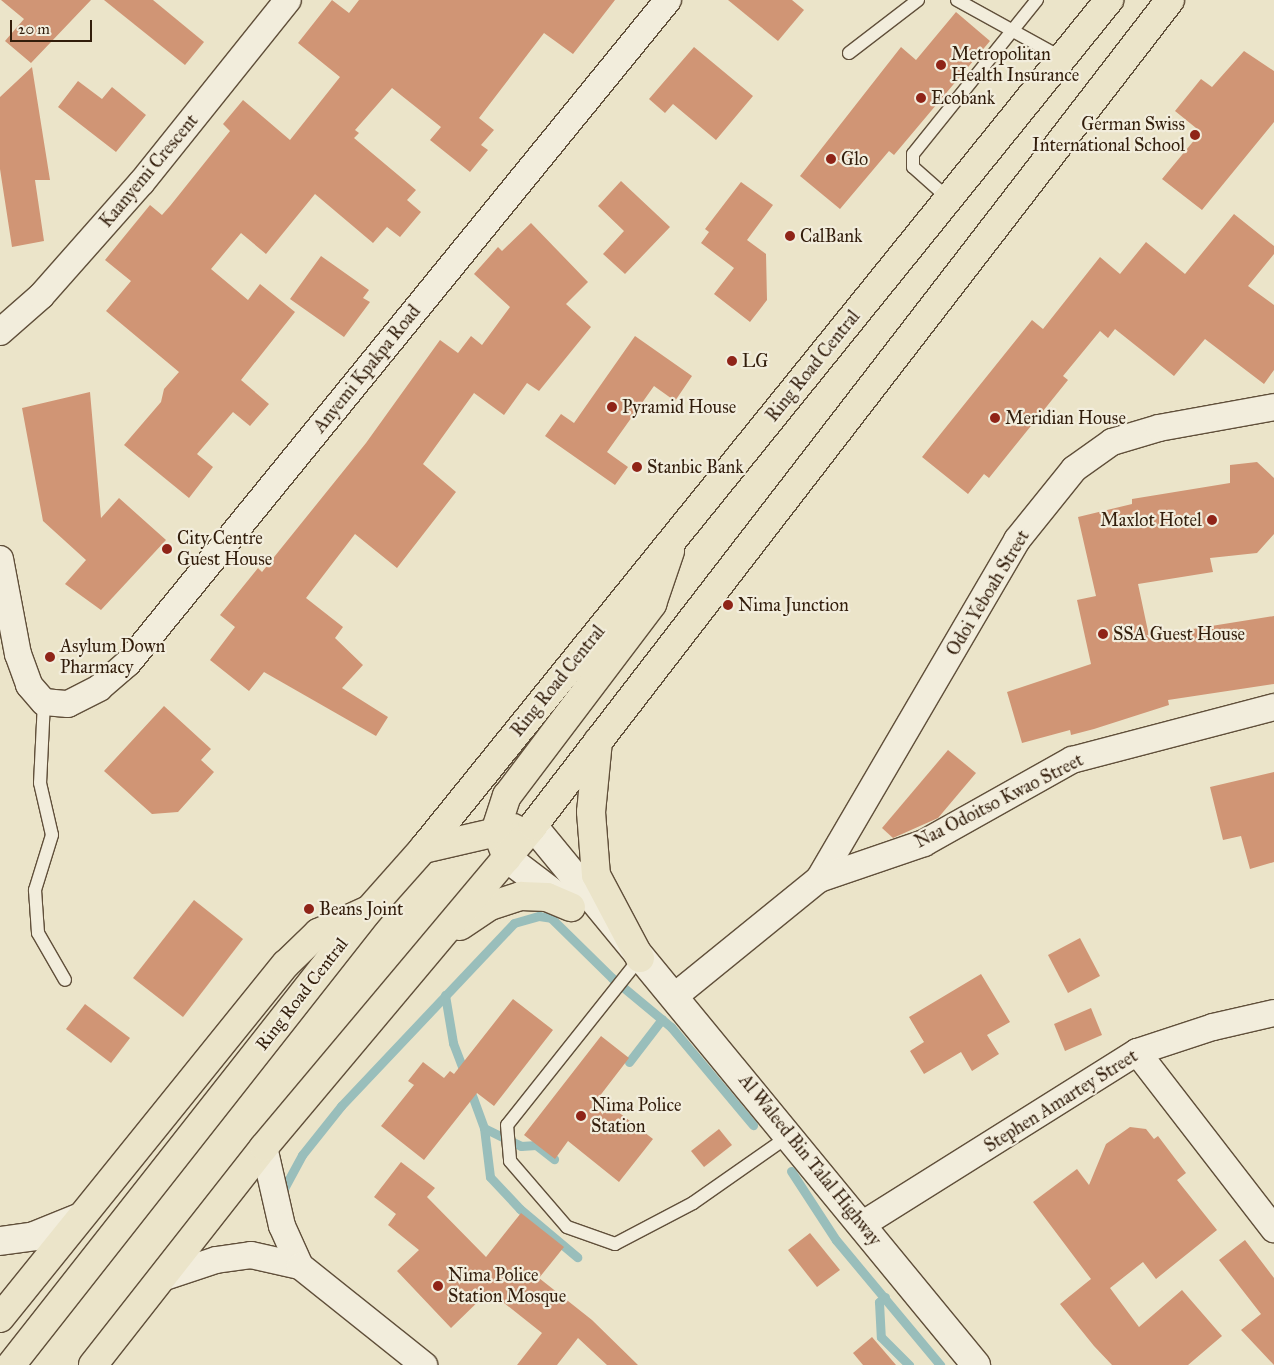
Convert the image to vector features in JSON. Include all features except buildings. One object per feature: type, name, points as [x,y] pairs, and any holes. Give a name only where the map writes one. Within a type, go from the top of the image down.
[{"type":"main road","name":"Ring Road Central","points":[[11,1365],[368,911],[423,849],[1109,0]]},
{"type":"main road","points":[[92,1365],[264,1148],[533,826],[599,737],[1170,0]]},
{"type":"main road","points":[[507,858],[496,829],[519,776],[652,604],[666,572],[672,540]]},
{"type":"main road","points":[[599,737],[591,812],[596,875],[640,958]]},
{"type":"main road","points":[[423,849],[496,829],[533,826]]},
{"type":"main road","points":[[432,945],[490,906],[521,896],[547,897],[571,907]]},
{"type":"main road","points":[[0,1318],[78,1218],[286,964],[318,932],[368,911]]},
{"type":"street","name":"Kaanyemi Crescent","points":[[0,332],[41,296],[142,182],[288,0]]},
{"type":"street","name":"Anyemi Kpakpa Road","points":[[44,702],[68,704],[99,688],[128,663],[664,1]]},
{"type":"street","name":"Odoi Yeboah Street","points":[[818,880],[1017,540],[1074,470],[1112,442],[1150,431],[1274,408]]},
{"type":"street","points":[[0,559],[18,654],[29,685],[44,702]]},
{"type":"street","name":"Naa Odoitso Kwao Street","points":[[675,996],[818,880],[924,843],[1072,760],[1274,707]]},
{"type":"street","name":"Al Waleed Bin Talal Highway","points":[[533,826],[640,958],[675,996],[976,1365]]},
{"type":"street","name":"Al Waleed Bin Talal Highway","points":[[507,858],[640,958]]},
{"type":"street","name":"Stephen Amartey Street","points":[[862,1224],[1137,1052],[1274,1013]]},
{"type":"street","points":[[1137,1052],[1274,1229]]},
{"type":"street","points":[[264,1148],[282,1226],[300,1266]]},
{"type":"street","points":[[0,1241],[34,1236],[78,1218]]},
{"type":"street","points":[[162,1278],[216,1260],[251,1255],[300,1266],[419,1363]]},
{"type":"lane","points":[[849,53],[918,0]]},
{"type":"lane","points":[[956,0],[1062,58]]},
{"type":"lane","points":[[948,199],[913,167],[912,154],[1014,31],[1037,0]]},
{"type":"lane","points":[[44,702],[40,783],[52,836],[35,890],[38,933],[65,980]]},
{"type":"lane","points":[[640,958],[507,1125],[510,1161],[567,1226],[615,1244],[693,1203],[790,1136]]},
{"type":"waterway","points":[[282,1192],[302,1155],[341,1106],[514,923],[539,916],[551,918],[612,978],[671,1027],[753,1125]]},
{"type":"waterway","points":[[445,995],[453,1043],[465,1074]]},
{"type":"waterway","points":[[629,1062],[662,1019]]},
{"type":"waterway","points":[[469,1087],[484,1128],[490,1177],[520,1209],[577,1257]]},
{"type":"waterway","points":[[484,1128],[521,1146],[536,1145],[554,1159]]},
{"type":"waterway","points":[[791,1171],[836,1240],[940,1365]]},
{"type":"waterway","points":[[885,1297],[879,1302],[881,1337],[909,1365]]},
{"type":"place","name":"Metropolitan Health Insurance","points":[[941,65]]},
{"type":"place","name":"Ecobank","points":[[921,98]]},
{"type":"place","name":"German Swiss International School","points":[[1195,135]]},
{"type":"place","name":"Glo","points":[[831,159]]},
{"type":"place","name":"CalBank","points":[[790,236]]},
{"type":"place","name":"LG","points":[[732,361]]},
{"type":"place","name":"Pyramid House","points":[[612,407]]},
{"type":"place","name":"Meridian House","points":[[995,418]]},
{"type":"place","name":"Stanbic Bank","points":[[637,467]]},
{"type":"place","name":"Maxlot Hotel","points":[[1212,520]]},
{"type":"place","name":"City Centre Guest House","points":[[167,549]]},
{"type":"place","name":"Nima Junction","points":[[728,605]]},
{"type":"place","name":"SSA Guest House","points":[[1103,634]]},
{"type":"place","name":"Asylum Down Pharmacy","points":[[50,657]]},
{"type":"place","name":"Beans Joint","points":[[309,909]]},
{"type":"place","name":"Nima Police Station","points":[[581,1116]]},
{"type":"place","name":"Nima Police Station Mosque","points":[[438,1286]]}]
